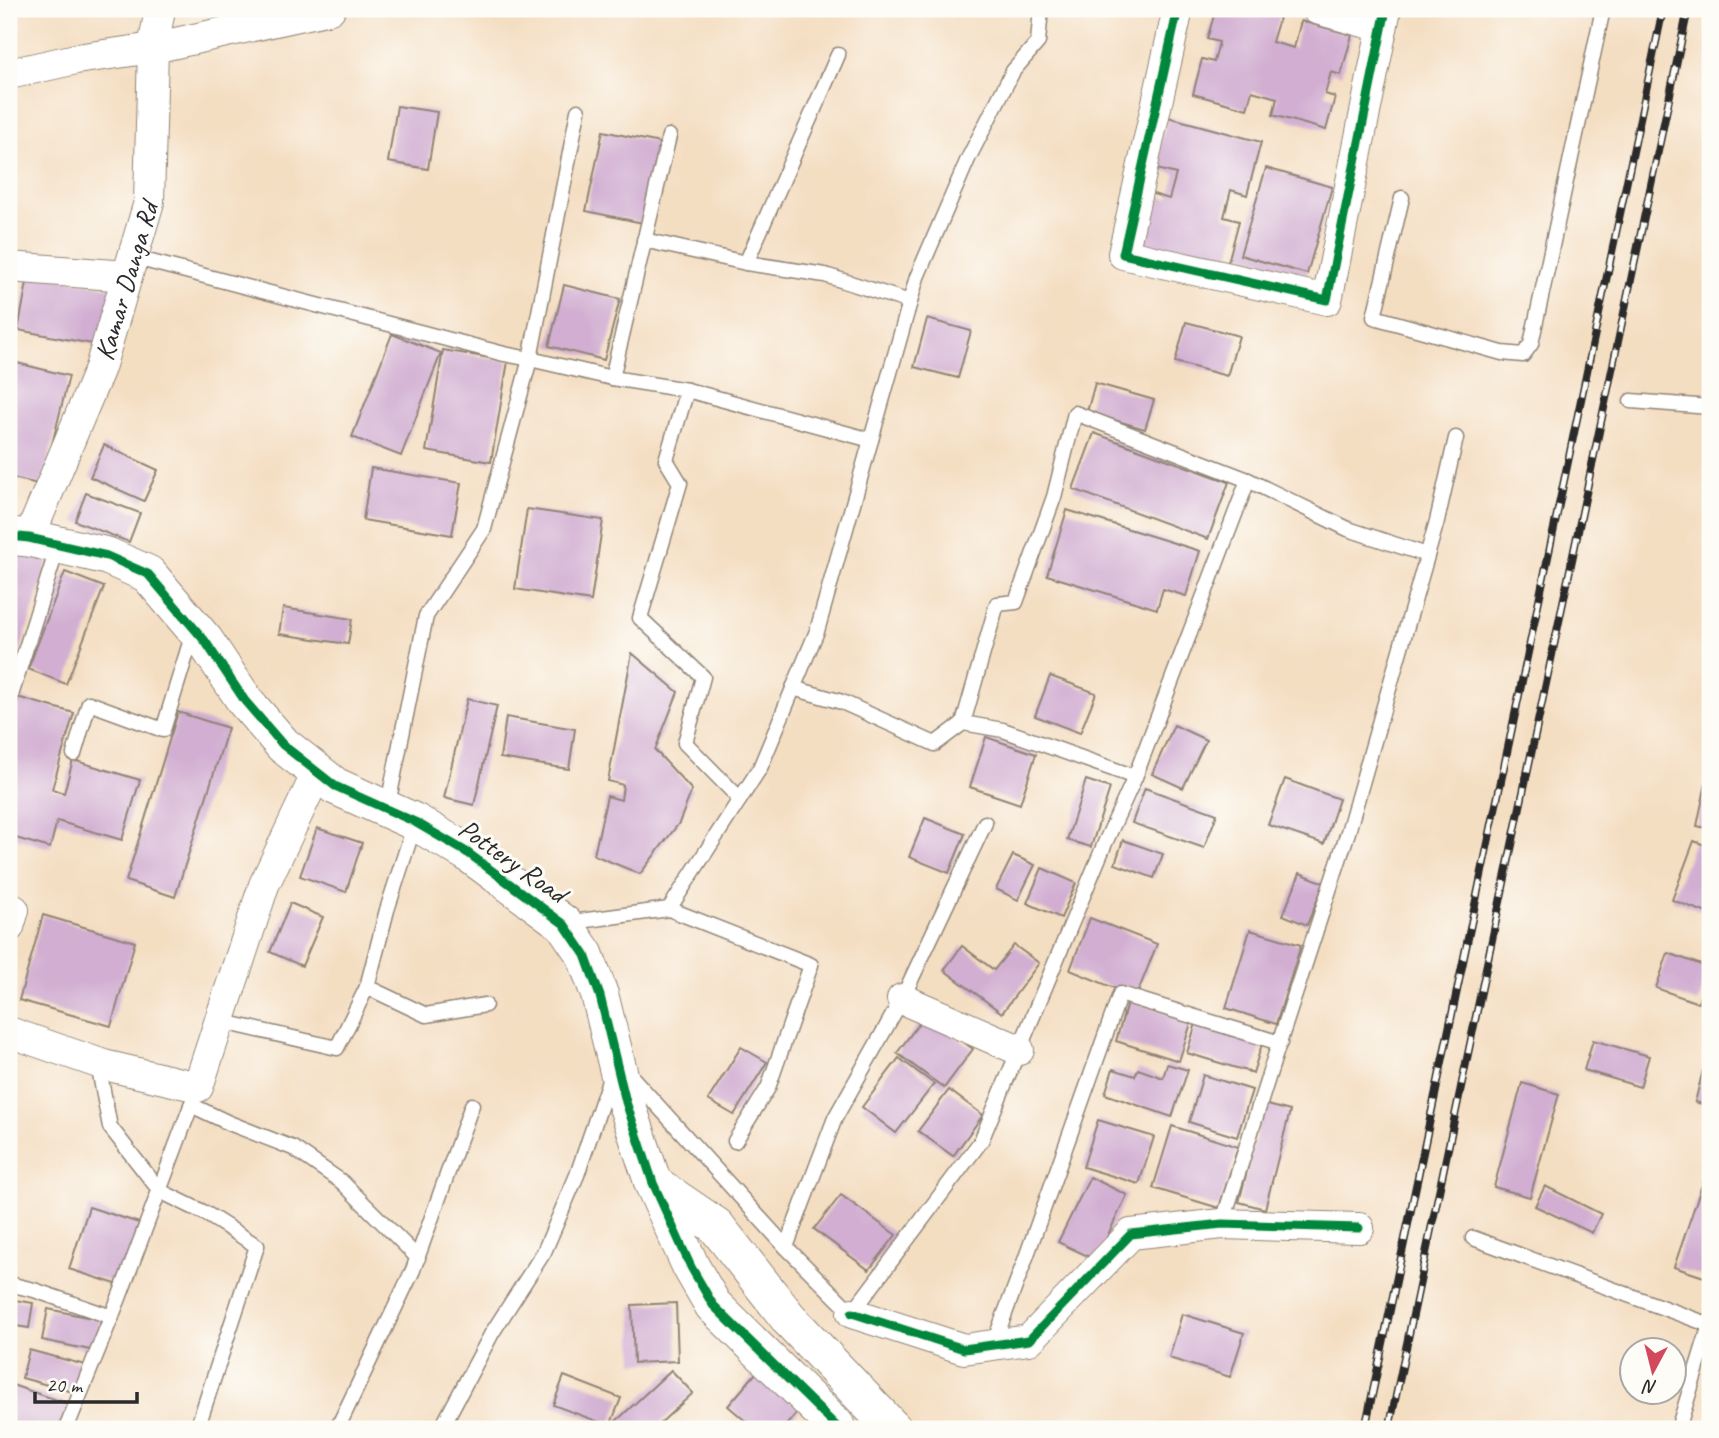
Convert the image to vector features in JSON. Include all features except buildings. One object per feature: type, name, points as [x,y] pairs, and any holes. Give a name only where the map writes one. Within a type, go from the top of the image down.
[{"type":"street","name":"Kamar Danga Rd","points":[[32,540],[100,369],[149,202],[153,48],[160,9]]},
{"type":"street","points":[[9,74],[76,59],[153,48],[330,9]]},
{"type":"street","points":[[1178,9],[1123,254],[1327,300],[1384,18],[1317,9]]},
{"type":"street","points":[[9,267],[130,267]]},
{"type":"street","name":"Pottery Road","points":[[32,540],[107,556],[148,574],[205,640],[245,701],[283,745],[335,786],[401,816],[468,853],[564,924],[584,955],[600,996],[626,1101],[653,1184],[691,1267],[713,1305],[836,1428]]},
{"type":"street","points":[[9,1032],[194,1096],[264,885],[317,773]]},
{"type":"street","points":[[9,908],[14,910],[9,927]]},
{"type":"street","points":[[902,999],[1019,1050]]},
{"type":"street","points":[[653,1184],[716,1227],[790,1320],[893,1429]]},
{"type":"street","points":[[852,1313],[964,1349],[1029,1340],[1132,1234],[1222,1224],[1359,1228]]},
{"type":"lane","points":[[669,909],[760,768],[817,631],[917,277],[968,159],[1013,71],[1038,42],[1041,9]]},
{"type":"lane","points":[[1402,198],[1374,317],[1502,353],[1523,355],[1531,344],[1603,9]]},
{"type":"lane","points":[[746,263],[838,55]]},
{"type":"lane","points":[[219,1021],[337,1048],[367,987],[387,910],[426,616],[484,529],[530,359],[578,111]]},
{"type":"lane","points":[[612,379],[669,136]]},
{"type":"lane","points":[[644,240],[746,263],[825,275],[910,302]]},
{"type":"lane","points":[[130,267],[612,379],[687,390],[872,440]]},
{"type":"lane","points":[[687,390],[666,460],[680,483],[640,618],[703,677],[685,743],[740,799]]},
{"type":"lane","points":[[1631,401],[1710,407]]},
{"type":"lane","points":[[793,688],[842,702],[935,744],[963,723],[997,604],[1016,602],[1054,497],[1075,412],[1248,480],[1348,529],[1427,555]]},
{"type":"lane","points":[[1222,1224],[1348,832],[1437,521],[1456,438]]},
{"type":"lane","points":[[616,1059],[786,1247],[852,1313],[981,1141],[1135,777],[1248,480]]},
{"type":"lane","points":[[9,702],[32,540]]},
{"type":"lane","points":[[74,754],[89,703],[163,730],[195,628]]},
{"type":"lane","points":[[963,723],[1003,730],[1135,777]]},
{"type":"lane","points":[[786,1247],[835,1118],[902,999],[985,823]]},
{"type":"lane","points":[[564,924],[669,909],[811,965],[768,1088],[735,1141]]},
{"type":"lane","points":[[367,987],[426,1015],[485,1005]]},
{"type":"lane","points":[[993,1345],[1120,994],[1280,1044]]},
{"type":"lane","points":[[441,1429],[492,1333],[544,1252],[577,1175],[616,1059]]},
{"type":"lane","points":[[99,1063],[110,1127],[160,1191],[205,1213],[257,1247],[197,1429]]},
{"type":"lane","points":[[66,1429],[112,1317],[194,1096],[229,1123],[293,1148],[342,1182],[418,1258]]},
{"type":"lane","points":[[337,1429],[418,1258],[472,1105]]},
{"type":"lane","points":[[1473,1238],[1710,1325],[1678,1429]]},
{"type":"lane","points":[[9,1284],[112,1317]]},
{"type":"railway","points":[[1365,1429],[1663,9]]},
{"type":"railway","points":[[1389,1429],[1688,9]]},
{"type":"cycle path","points":[[1178,9],[1123,254],[1327,300],[1386,9]]},
{"type":"cycle path","points":[[9,536],[107,556],[148,574],[205,641],[245,701],[283,745],[335,786],[415,822],[468,853],[564,924],[585,955],[600,996],[626,1102],[653,1183],[691,1267],[713,1305],[839,1429]]},
{"type":"cycle path","points":[[852,1313],[964,1349],[1029,1340],[1131,1234],[1222,1224],[1359,1228]]}]
